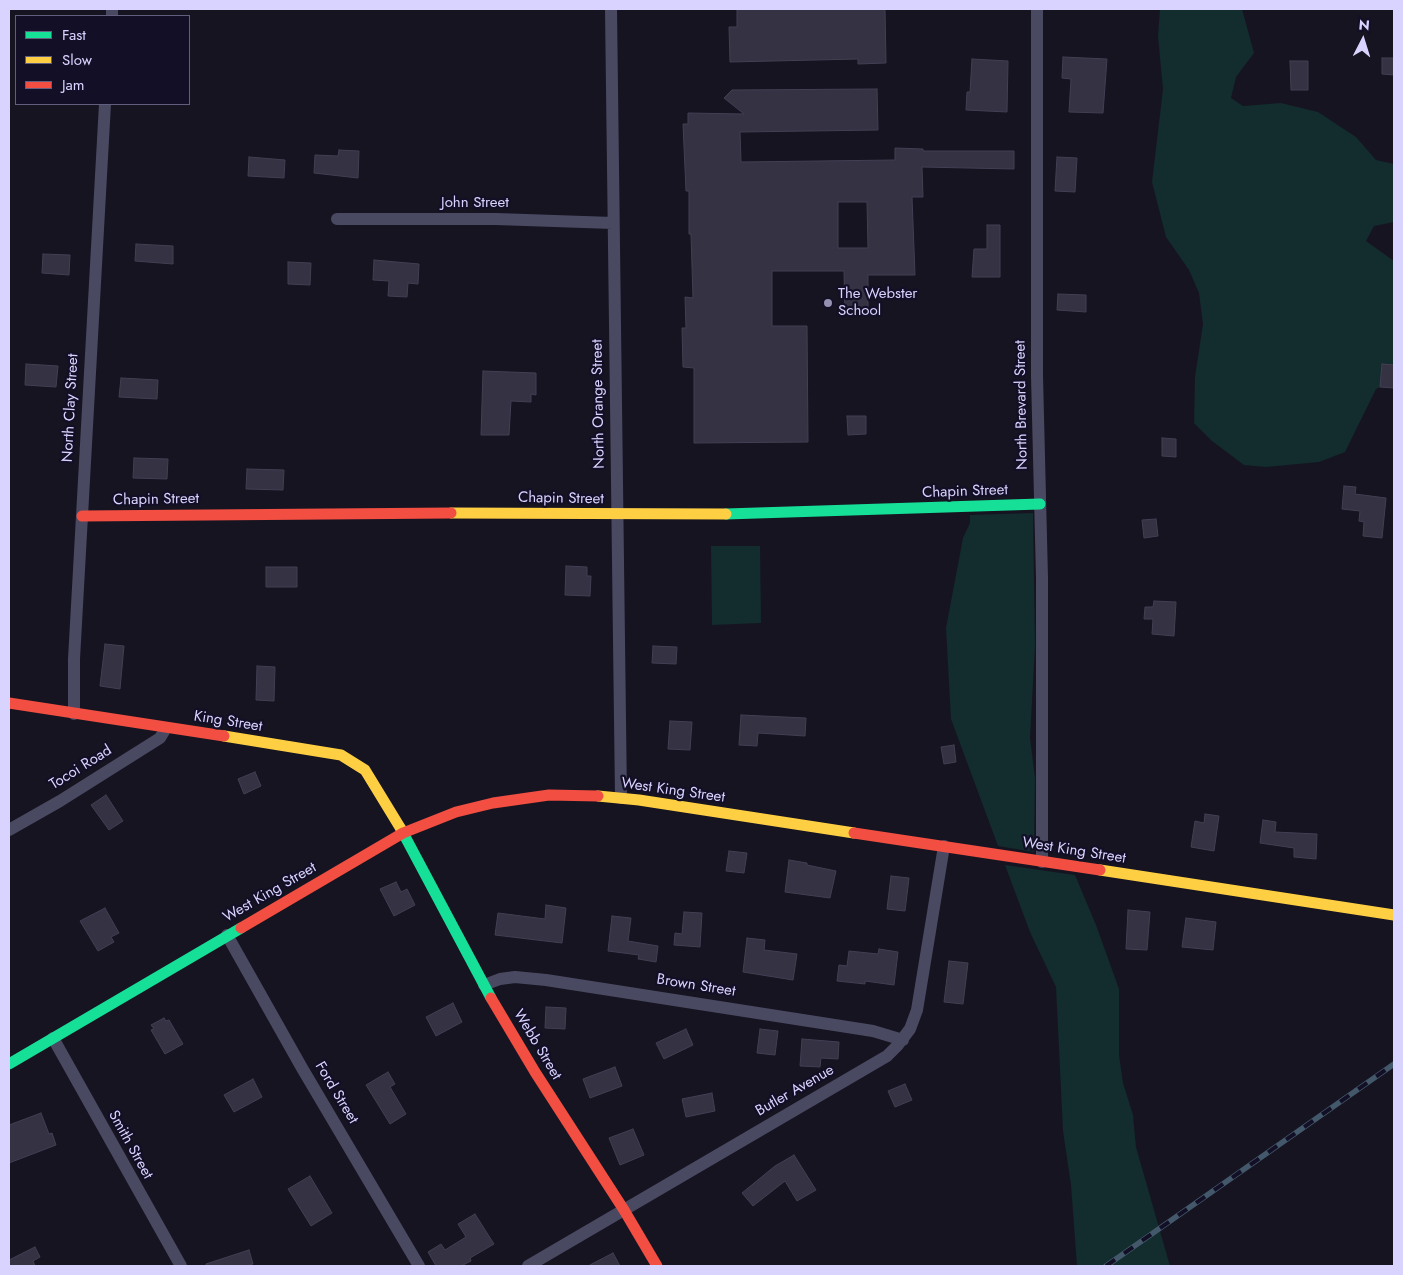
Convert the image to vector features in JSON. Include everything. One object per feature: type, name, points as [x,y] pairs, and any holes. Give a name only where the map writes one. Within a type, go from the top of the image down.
[{"type":"street","name":"North Orange Street","points":[[611,9],[621,798]]},
{"type":"street","name":"North Brevard Street","points":[[1037,9],[1037,376],[1040,504],[1042,862]]},
{"type":"street","name":"North Clay Street","points":[[74,714],[74,659],[105,105]]},
{"type":"street","name":"John Street","points":[[337,220],[496,219],[613,223]]},
{"type":"street","name":"Chapin Street","points":[[82,516],[809,513],[1040,504]]},
{"type":"street","name":"King Street","points":[[9,703],[341,755],[359,766],[373,781],[403,833]]},
{"type":"street","name":"Tocoi Road","points":[[9,830],[60,801],[160,738],[166,728]]},
{"type":"street","name":"West King Street","points":[[9,1064],[403,833],[456,812],[511,800],[577,795],[621,798],[1394,915]]},
{"type":"street","name":"Webb Street","points":[[403,833],[484,985],[535,1072],[624,1210],[657,1266]]},
{"type":"street","name":"Butler Avenue","points":[[528,1266],[886,1056],[903,1040],[910,1029],[917,1010],[944,846]]},
{"type":"street","name":"Ford Street","points":[[227,935],[302,1068],[419,1266]]},
{"type":"street","name":"Brown Street","points":[[484,985],[515,977],[546,980],[854,1028],[903,1040]]},
{"type":"street","name":"Smith Street","points":[[53,1038],[181,1266]]},
{"type":"green space","points":[[1160,9],[1242,9],[1254,53],[1236,77],[1231,98],[1243,106],[1281,103],[1318,112],[1356,137],[1376,160],[1394,164],[1394,222],[1374,226],[1366,241],[1394,261],[1394,381],[1376,389],[1345,452],[1319,462],[1266,467],[1244,465],[1212,441],[1194,423],[1195,377],[1203,324],[1199,293],[1189,270],[1166,237],[1152,182],[1163,89],[1158,36]]},
{"type":"green space","points":[[1033,513],[1035,646],[1030,738],[1035,778],[1034,852],[998,846],[951,719],[946,628],[963,538],[970,523],[970,515]]},
{"type":"green space","points":[[711,546],[760,546],[761,623],[712,625]]},
{"type":"green space","points":[[1005,865],[1075,875],[1096,925],[1119,989],[1119,1055],[1123,1083],[1133,1115],[1136,1147],[1170,1266],[1077,1266],[1071,1185],[1063,1131],[1056,987],[1030,932]]},
{"type":"building","points":[[737,9],[885,9],[886,63],[858,64],[858,59],[730,62],[729,27],[737,27]]},
{"type":"building","points":[[1063,57],[1107,59],[1103,113],[1069,112],[1071,79],[1062,78]]},
{"type":"building","points":[[1382,58],[1394,58],[1394,75],[1382,74]]},
{"type":"building","points":[[972,59],[1008,61],[1007,112],[966,110],[967,92],[970,92]]},
{"type":"building","points":[[1290,61],[1308,61],[1308,90],[1291,90]]},
{"type":"building","points":[[877,89],[878,130],[740,132],[741,162],[895,160],[895,148],[923,149],[923,151],[1014,151],[1014,169],[922,167],[923,197],[912,197],[915,275],[868,275],[868,315],[845,315],[844,271],[772,271],[772,326],[807,326],[808,442],[694,443],[694,368],[683,367],[682,328],[686,328],[685,297],[693,298],[691,234],[689,234],[689,191],[686,191],[683,124],[688,124],[688,113],[744,114],[724,98],[732,90]],"holes":[[[838,202],[867,202],[868,248],[838,248]]]},
{"type":"building","points":[[339,150],[359,151],[358,178],[314,173],[315,155],[338,156]]},
{"type":"building","points":[[249,157],[285,160],[284,178],[248,176]]},
{"type":"building","points":[[1057,157],[1077,158],[1075,192],[1055,191]]},
{"type":"building","points":[[987,225],[1000,225],[1000,277],[972,277],[974,249],[987,249]]},
{"type":"building","points":[[136,244],[173,246],[173,264],[135,261]]},
{"type":"building","points":[[43,254],[70,255],[69,275],[42,273]]},
{"type":"building","points":[[374,260],[419,264],[418,284],[408,283],[407,297],[388,296],[389,281],[373,280]]},
{"type":"building","points":[[288,262],[311,263],[310,285],[288,284]]},
{"type":"building","points":[[1058,294],[1086,295],[1086,312],[1057,310]]},
{"type":"building","points":[[26,364],[58,366],[56,387],[25,385]]},
{"type":"building","points":[[1382,364],[1394,365],[1394,388],[1380,387]]},
{"type":"building","points":[[483,371],[536,373],[536,395],[531,394],[531,402],[511,401],[509,435],[481,435]]},
{"type":"building","points":[[121,378],[158,380],[157,399],[119,397]]},
{"type":"building","points":[[847,416],[866,416],[866,434],[848,435]]},
{"type":"building","points":[[1162,438],[1176,439],[1176,457],[1162,456]]},
{"type":"building","points":[[134,458],[168,459],[167,479],[133,478]]},
{"type":"building","points":[[247,469],[284,470],[283,490],[246,489]]},
{"type":"building","points":[[1344,486],[1356,487],[1355,494],[1386,498],[1382,538],[1363,536],[1364,522],[1359,521],[1360,511],[1342,509]]},
{"type":"building","points":[[1156,519],[1158,536],[1144,538],[1142,520]]},
{"type":"building","points":[[566,566],[587,567],[587,576],[591,576],[590,596],[565,595]]},
{"type":"building","points":[[266,567],[297,567],[297,587],[266,587]]},
{"type":"building","points":[[1154,601],[1176,602],[1174,636],[1152,634],[1153,619],[1144,619],[1145,607],[1153,607]]},
{"type":"building","points":[[105,644],[124,646],[120,689],[100,686]]},
{"type":"building","points":[[653,646],[677,647],[676,664],[652,663]]},
{"type":"building","points":[[257,666],[275,667],[274,701],[256,700]]},
{"type":"building","points":[[741,715],[806,718],[805,736],[758,733],[757,746],[739,745]]},
{"type":"building","points":[[670,721],[692,722],[690,750],[668,749]]},
{"type":"building","points":[[954,745],[956,762],[944,764],[941,747]]},
{"type":"building","points":[[255,772],[261,786],[244,794],[238,779]]},
{"type":"building","points":[[106,795],[123,821],[109,830],[91,805]]},
{"type":"building","points":[[1205,814],[1219,816],[1214,851],[1191,847],[1195,821],[1204,823]]},
{"type":"building","points":[[1263,820],[1276,822],[1275,832],[1317,834],[1316,859],[1294,857],[1294,848],[1260,843]]},
{"type":"building","points":[[729,851],[747,853],[744,873],[726,871]]},
{"type":"building","points":[[789,860],[836,871],[830,898],[785,892]]},
{"type":"building","points":[[891,876],[909,878],[905,911],[887,909]]},
{"type":"building","points":[[396,882],[401,892],[407,889],[415,905],[394,916],[380,889]]},
{"type":"building","points":[[546,905],[566,908],[562,943],[495,935],[498,913],[545,919]]},
{"type":"building","points":[[105,908],[119,933],[111,937],[114,942],[98,951],[80,921]]},
{"type":"building","points":[[1128,910],[1150,912],[1147,950],[1126,949]]},
{"type":"building","points":[[684,912],[702,913],[700,947],[674,945],[675,933],[682,934]]},
{"type":"building","points":[[612,916],[631,918],[628,941],[658,946],[656,962],[638,959],[639,955],[608,951]]},
{"type":"building","points":[[1186,918],[1216,922],[1213,950],[1182,947]]},
{"type":"building","points":[[747,938],[765,940],[764,950],[797,954],[793,980],[743,972]]},
{"type":"building","points":[[879,949],[898,952],[894,985],[865,981],[865,984],[837,981],[839,965],[847,966],[849,951],[878,954]]},
{"type":"building","points":[[949,961],[968,963],[963,1004],[944,1002]]},
{"type":"building","points":[[453,1003],[462,1022],[436,1036],[426,1017]]},
{"type":"building","points":[[546,1007],[566,1008],[565,1029],[545,1028]]},
{"type":"building","points":[[164,1018],[166,1021],[169,1020],[183,1044],[165,1054],[151,1030],[154,1029],[151,1025]]},
{"type":"building","points":[[686,1029],[693,1045],[664,1059],[656,1043]]},
{"type":"building","points":[[760,1029],[778,1031],[775,1055],[757,1053]]},
{"type":"building","points":[[802,1039],[839,1042],[838,1059],[821,1058],[820,1067],[800,1066]]},
{"type":"building","points":[[615,1067],[622,1086],[590,1098],[583,1079]]},
{"type":"building","points":[[388,1072],[395,1084],[390,1087],[406,1114],[390,1124],[366,1085]]},
{"type":"building","points":[[253,1079],[262,1097],[234,1112],[224,1095]]},
{"type":"building","points":[[905,1084],[912,1100],[895,1107],[888,1091]]},
{"type":"building","points":[[712,1093],[715,1111],[686,1117],[682,1099]]},
{"type":"building","points":[[41,1113],[49,1134],[52,1133],[56,1145],[9,1163],[9,1125]]},
{"type":"building","points":[[633,1129],[644,1155],[620,1165],[609,1138]]},
{"type":"building","points":[[794,1155],[816,1190],[797,1201],[785,1181],[753,1206],[742,1193],[775,1166]]},
{"type":"building","points":[[310,1176],[332,1213],[311,1226],[288,1189]]},
{"type":"building","points":[[475,1214],[494,1244],[470,1258],[471,1261],[461,1266],[436,1266],[428,1252],[441,1244],[445,1250],[466,1237],[458,1224]]},
{"type":"building","points":[[35,1247],[40,1257],[33,1261],[35,1266],[9,1266],[9,1260]]},
{"type":"building","points":[[249,1250],[253,1264],[245,1266],[206,1266],[206,1264]]},
{"type":"building","points":[[613,1253],[620,1266],[588,1266]]},
{"type":"railway","points":[[1106,1266],[1394,1064]]},
{"type":"traffic: fast","points":[[726,514],[1040,504]]},
{"type":"traffic: fast","points":[[401,829],[491,998]]},
{"type":"traffic: fast","points":[[9,1064],[241,928]]},
{"type":"traffic: slow","points":[[451,513],[726,514]]},
{"type":"traffic: slow","points":[[224,736],[341,755],[365,770],[401,829]]},
{"type":"traffic: slow","points":[[598,796],[639,800],[854,833]]},
{"type":"traffic: slow","points":[[1100,870],[1394,915]]},
{"type":"traffic: jam","points":[[82,516],[451,513]]},
{"type":"traffic: jam","points":[[9,703],[224,736]]},
{"type":"traffic: jam","points":[[241,928],[403,833],[456,812],[493,803],[549,795],[598,796]]},
{"type":"traffic: jam","points":[[854,833],[1100,870]]},
{"type":"traffic: jam","points":[[491,998],[535,1072],[624,1210],[657,1266]]},
{"type":"place","name":"The Webster School","points":[[828,303]]}]
